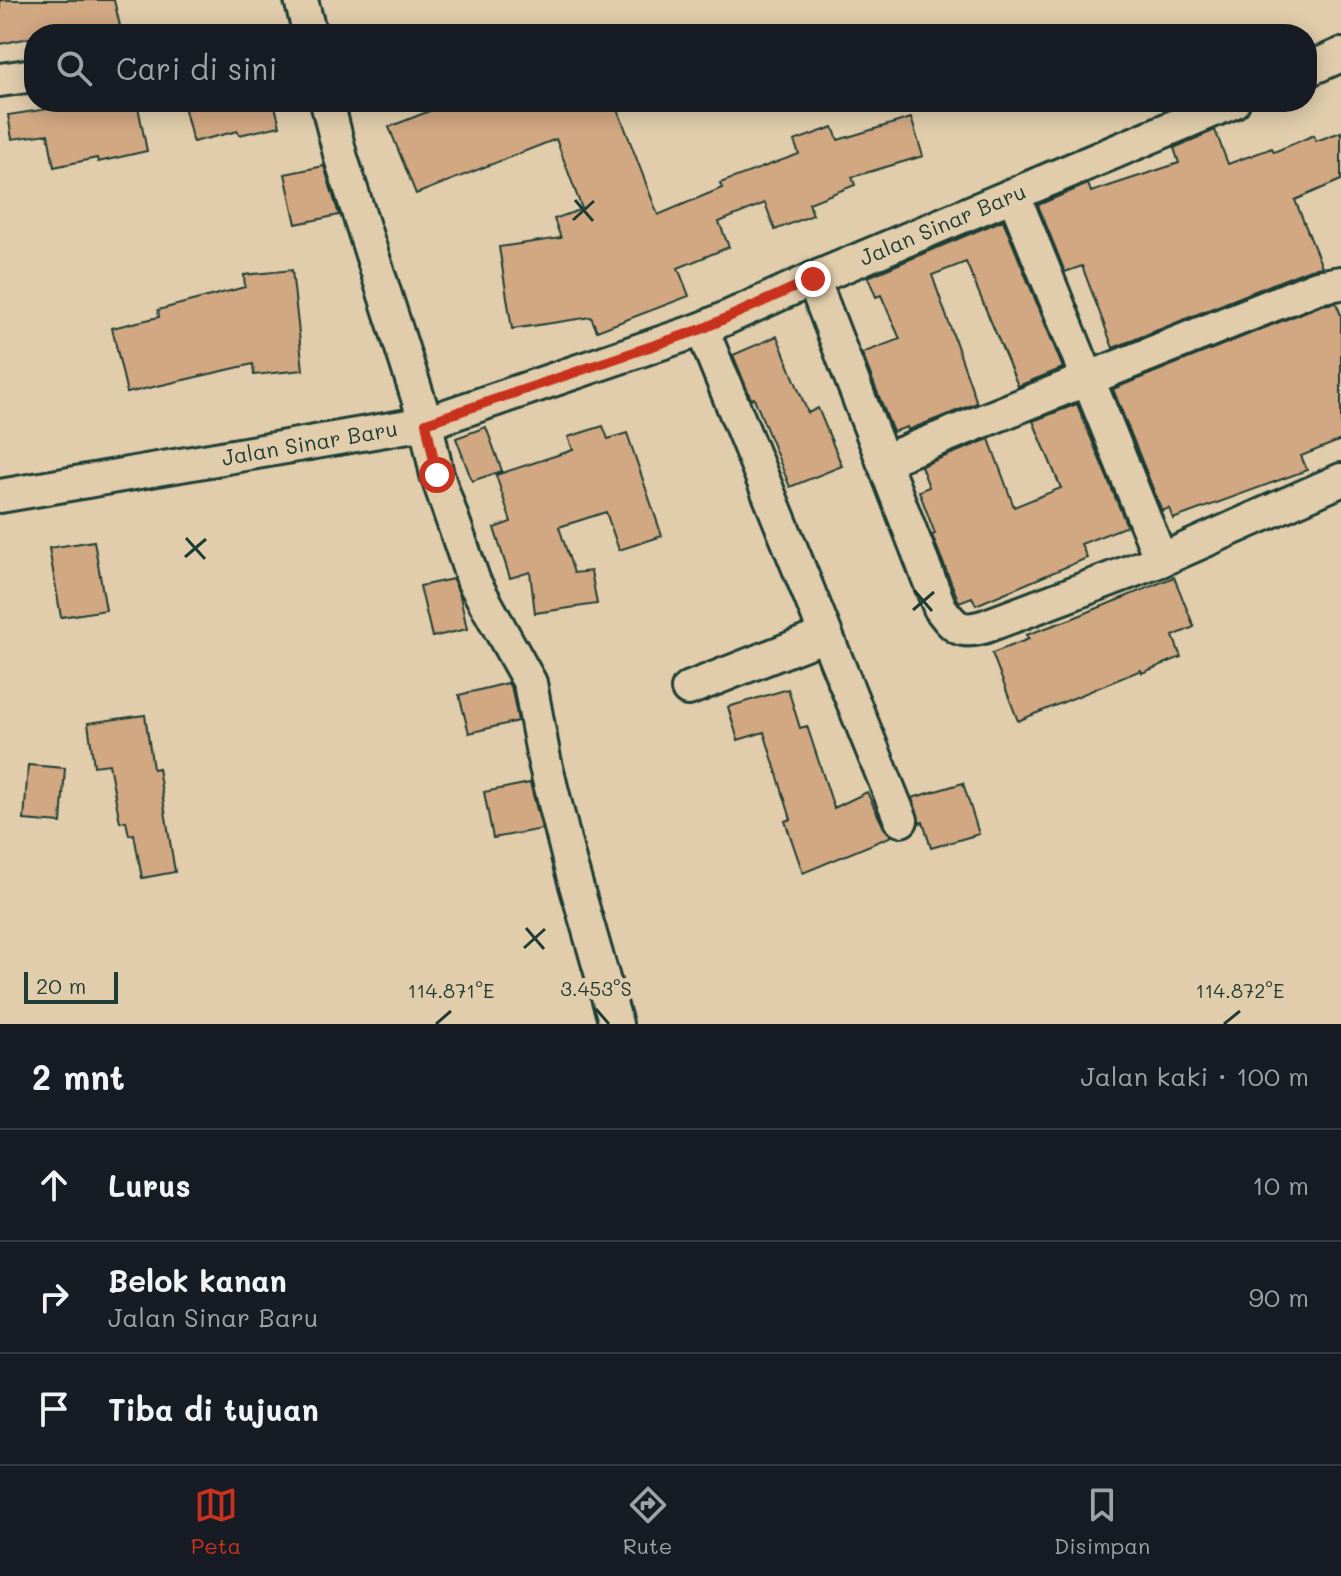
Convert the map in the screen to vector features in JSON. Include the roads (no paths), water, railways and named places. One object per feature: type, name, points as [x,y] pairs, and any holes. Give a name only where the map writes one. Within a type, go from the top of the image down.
[{"type":"street","points":[[301,0],[307,24]]},
{"type":"street","points":[[1317,66],[1341,55]]},
{"type":"street","points":[[0,80],[24,76]]},
{"type":"street","points":[[330,112],[341,158],[426,423],[437,475],[474,582],[530,683],[544,759],[566,849],[616,1024]]},
{"type":"street","name":"Jalan Sinar Baru","points":[[0,496],[426,423],[702,329],[1210,112]]},
{"type":"street","points":[[1014,196],[1161,560]]},
{"type":"street","points":[[813,279],[940,608],[954,626],[970,631],[986,626],[1161,560],[1341,480]]},
{"type":"street","points":[[883,461],[1317,287],[1341,283]]},
{"type":"street","points":[[702,329],[901,820]]},
{"type":"street","points":[[688,689],[825,635]]}]
